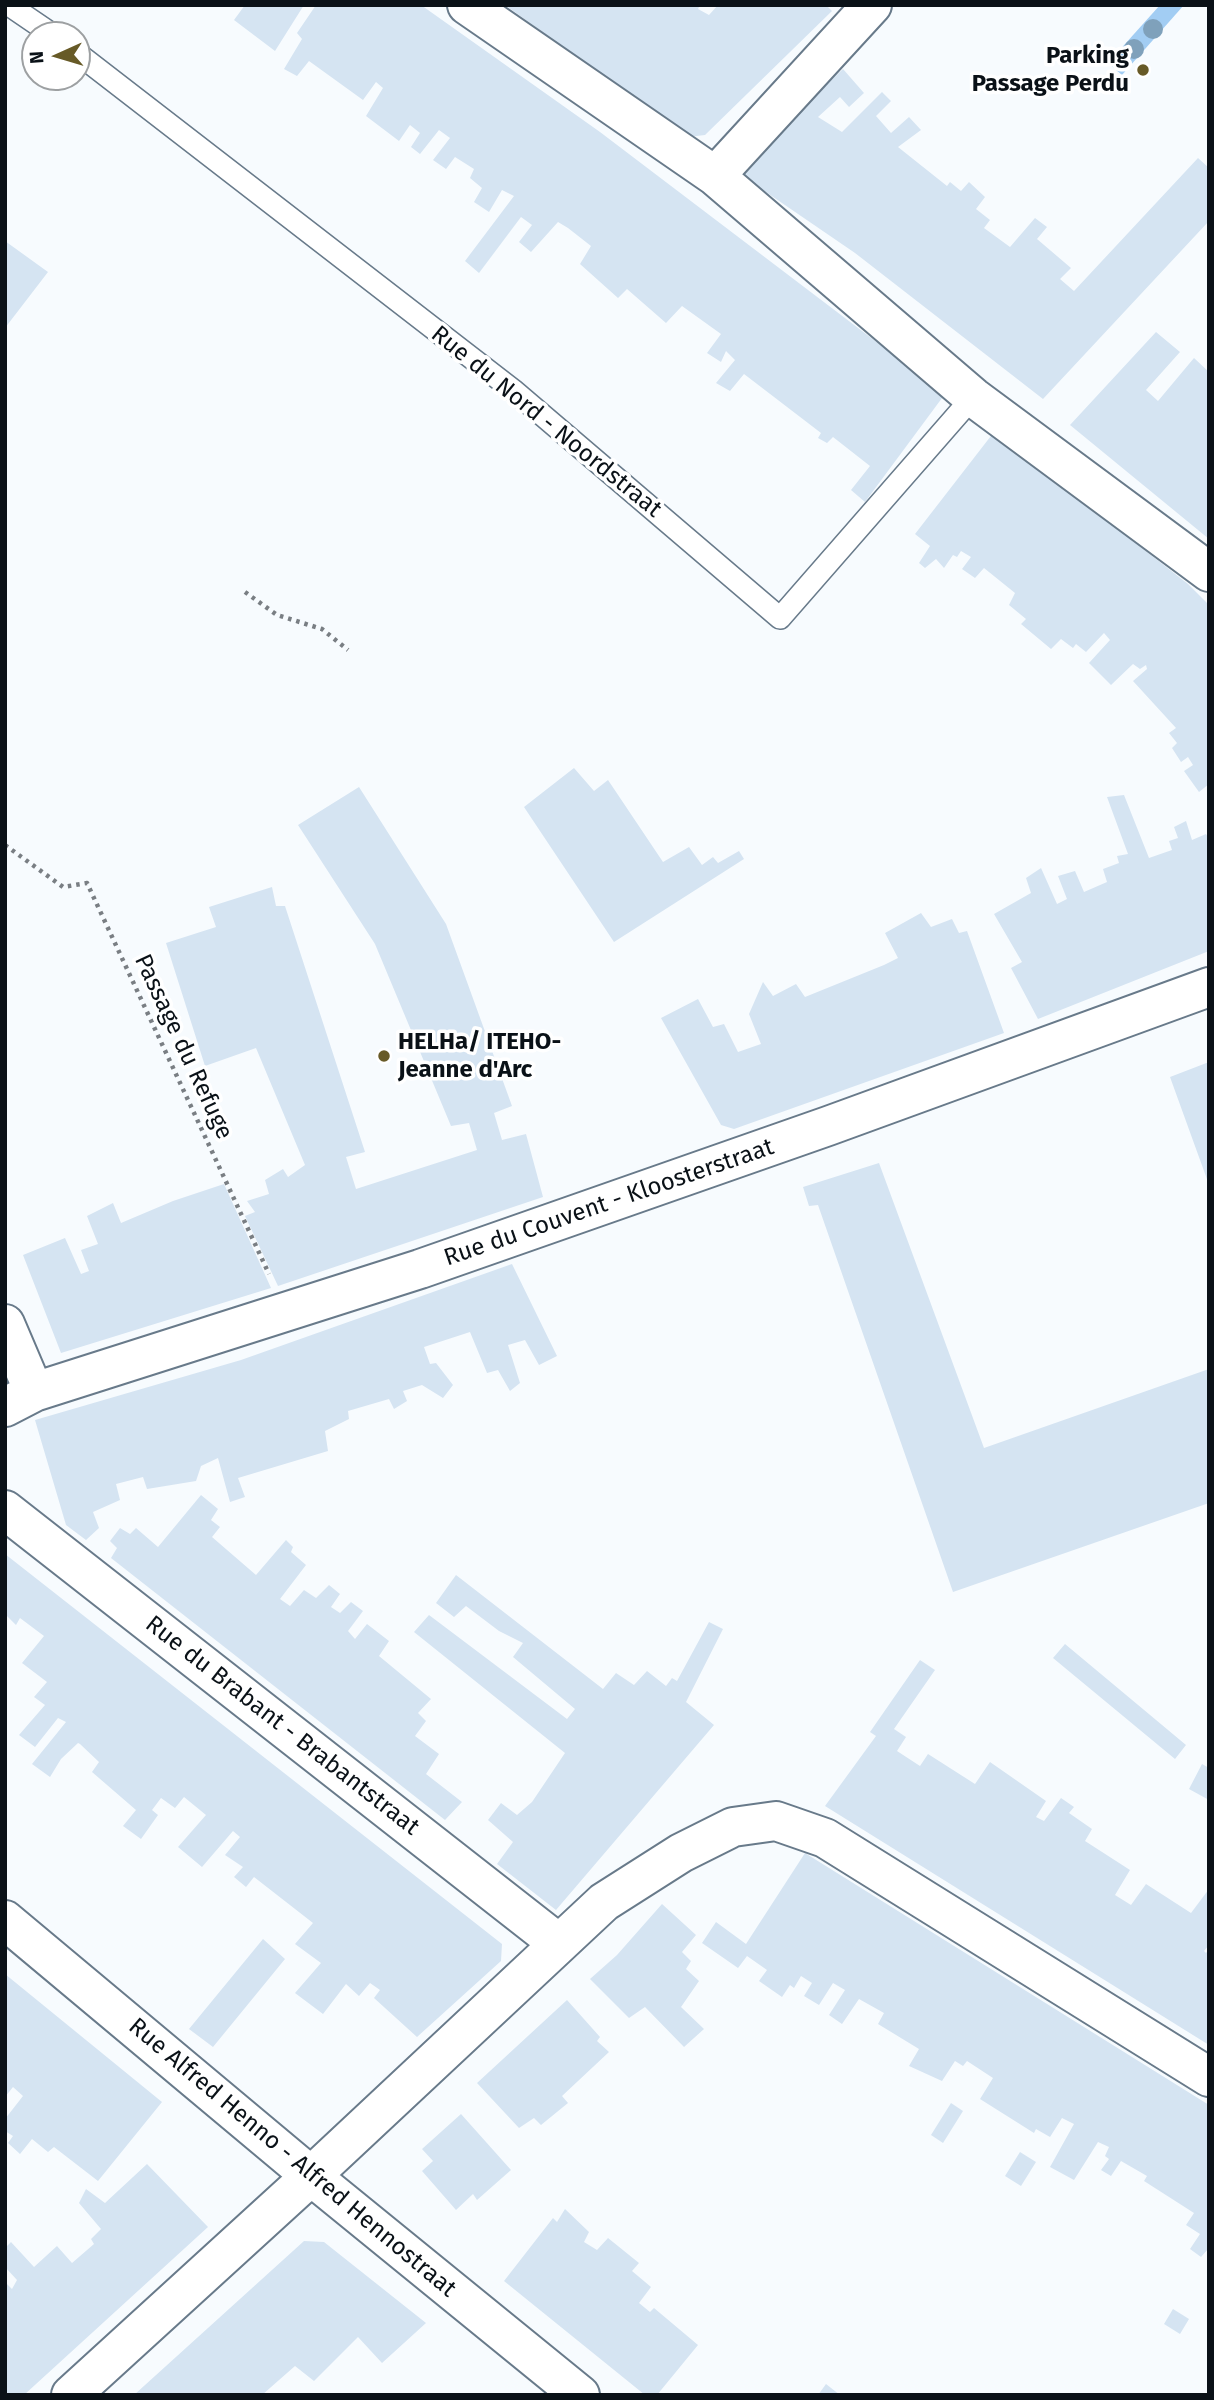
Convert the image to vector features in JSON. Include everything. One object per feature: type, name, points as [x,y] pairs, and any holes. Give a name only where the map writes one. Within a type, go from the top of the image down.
[{"type":"street","points":[[467,5],[715,176],[972,397],[1209,572]]},
{"type":"street","points":[[715,176],[872,5]]},
{"type":"street","name":"Rue du Couvent - Kloosterstraat","points":[[20,1399],[287,1314],[840,1122],[1209,987]]},
{"type":"street","points":[[5,1324],[20,1399]]},
{"type":"street","name":"Rue du Brabant - Brabantstraat","points":[[5,1510],[558,1943]]},
{"type":"street","points":[[71,2395],[311,2176],[604,1902],[681,1853],[733,1827],[776,1821],[825,1838],[1209,2077]]},
{"type":"street","name":"Rue Alfred Henno - Alfred Hennostraat","points":[[5,1920],[311,2176],[580,2395]]},
{"type":"lane","points":[[9,5],[32,21]]},
{"type":"lane","name":"Rue du Nord - Noordstraat","points":[[91,64],[513,390],[780,618],[972,397]]},
{"type":"path","points":[[245,592],[277,615],[322,629],[348,650]]},
{"type":"path","name":"Passage du Refuge","points":[[5,845],[63,887],[87,883],[287,1314]]},
{"type":"shaded area","points":[[1160,5],[1184,5],[1122,75],[1108,63]]},
{"type":"building","points":[[245,5],[304,5],[275,51],[234,20]]},
{"type":"building","points":[[316,5],[421,5],[600,132],[945,394],[865,502],[851,490],[870,466],[833,437],[827,443],[818,438],[821,433],[744,374],[730,391],[716,383],[735,360],[726,351],[721,362],[707,353],[721,334],[682,306],[666,323],[627,289],[618,298],[580,264],[591,246],[568,228],[558,222],[531,252],[519,242],[532,225],[521,217],[479,273],[465,261],[514,196],[502,190],[489,212],[474,202],[482,188],[470,178],[474,169],[455,157],[446,169],[433,160],[450,138],[439,130],[420,154],[411,147],[420,133],[410,125],[399,141],[366,116],[383,88],[376,82],[363,100],[309,61],[297,76],[284,69],[302,39],[297,33]]},
{"type":"building","points":[[505,5],[700,5],[698,9],[709,15],[718,5],[826,5],[832,11],[705,135],[688,137]]},
{"type":"building","points":[[843,69],[864,93],[849,107],[840,97],[818,117],[842,132],[882,92],[891,101],[876,116],[891,133],[909,117],[921,130],[898,147],[947,186],[950,182],[961,191],[969,182],[985,197],[976,209],[990,220],[984,228],[1010,247],[1035,218],[1047,227],[1037,239],[1071,268],[1060,279],[1074,291],[1198,158],[1209,168],[1209,221],[1043,399],[855,253],[744,177],[742,165]]},
{"type":"building","points":[[5,241],[48,272],[5,328]]},
{"type":"building","points":[[1156,332],[1180,352],[1146,390],[1158,401],[1194,358],[1209,372],[1209,539],[1070,425]]},
{"type":"building","points":[[994,432],[1188,584],[1209,605],[1209,784],[1199,792],[1184,771],[1193,765],[1188,757],[1181,762],[1172,748],[1177,743],[1169,733],[1176,728],[1133,681],[1147,669],[1146,665],[1140,669],[1133,664],[1111,685],[1089,663],[1110,640],[1104,633],[1086,652],[1076,644],[1073,648],[1061,639],[1051,649],[1021,624],[1026,619],[1009,605],[1015,593],[984,568],[975,578],[962,569],[971,557],[961,551],[957,557],[953,555],[944,568],[936,559],[925,568],[919,563],[930,546],[915,534]]},
{"type":"building","points":[[574,768],[594,791],[608,780],[663,862],[689,847],[702,865],[713,857],[718,863],[739,851],[744,859],[614,942],[524,807]]},
{"type":"building","points":[[359,787],[446,924],[512,1106],[494,1113],[502,1140],[526,1134],[543,1197],[278,1286],[245,1216],[255,1212],[247,1201],[269,1194],[265,1180],[283,1169],[288,1177],[305,1165],[256,1048],[205,1066],[166,943],[216,927],[209,907],[272,887],[276,906],[285,906],[365,1152],[346,1157],[356,1189],[477,1150],[469,1123],[451,1126],[375,944],[298,825]]},
{"type":"building","points":[[1124,795],[1149,858],[1172,850],[1169,841],[1178,838],[1174,827],[1186,821],[1192,840],[1206,834],[1209,839],[1209,951],[1038,1019],[1011,968],[1022,962],[994,914],[1031,893],[1026,878],[1041,868],[1057,904],[1067,899],[1058,876],[1075,871],[1084,892],[1107,882],[1103,869],[1119,863],[1117,856],[1128,854],[1107,797]]},
{"type":"building","points":[[921,913],[931,927],[952,919],[959,933],[967,931],[1004,1033],[734,1129],[721,1125],[661,1018],[698,999],[713,1027],[724,1024],[738,1052],[761,1044],[749,1014],[763,982],[773,996],[796,984],[805,997],[884,965],[898,958],[885,933]]},
{"type":"building","points":[[1209,1062],[1209,1182],[1208,1182],[1170,1077]]},
{"type":"building","points":[[879,1163],[984,1448],[1209,1369],[1209,1503],[953,1592],[818,1205],[809,1206],[803,1187]]},
{"type":"building","points":[[224,1184],[271,1288],[61,1353],[23,1255],[65,1238],[81,1274],[89,1271],[81,1250],[98,1244],[87,1216],[113,1203],[121,1223],[173,1201]]},
{"type":"building","points":[[512,1264],[557,1356],[539,1365],[525,1340],[508,1345],[520,1383],[510,1391],[498,1370],[487,1373],[470,1332],[424,1347],[430,1364],[436,1363],[453,1385],[443,1398],[422,1385],[403,1391],[407,1401],[394,1409],[389,1399],[348,1411],[349,1419],[325,1431],[328,1451],[238,1478],[245,1497],[230,1502],[218,1458],[201,1466],[196,1481],[147,1489],[143,1477],[116,1484],[120,1500],[93,1512],[99,1528],[86,1540],[66,1525],[35,1420],[241,1360]]},
{"type":"building","points":[[201,1495],[218,1509],[211,1520],[220,1527],[212,1537],[256,1575],[286,1540],[293,1547],[291,1552],[306,1565],[280,1599],[290,1606],[304,1590],[316,1598],[329,1585],[340,1594],[331,1607],[340,1613],[351,1602],[363,1611],[348,1631],[355,1639],[367,1624],[389,1641],[379,1656],[431,1699],[418,1713],[426,1721],[415,1736],[439,1754],[426,1774],[462,1802],[445,1820],[111,1558],[117,1548],[110,1541],[120,1528],[130,1534],[136,1528],[158,1547]]},
{"type":"building","points":[[5,1554],[502,1944],[501,1961],[417,2037],[374,1998],[380,1990],[370,1983],[359,1996],[346,1984],[323,2014],[295,1993],[321,1963],[295,1944],[313,1923],[254,1877],[246,1887],[234,1877],[243,1867],[225,1855],[240,1837],[233,1831],[202,1867],[178,1847],[206,1815],[184,1797],[175,1808],[161,1798],[152,1810],[158,1815],[141,1839],[123,1826],[136,1810],[92,1772],[99,1762],[80,1744],[61,1759],[50,1777],[32,1764],[66,1722],[58,1718],[35,1747],[19,1735],[45,1705],[34,1697],[47,1682],[22,1663],[44,1636],[20,1618],[16,1625],[5,1614]]},
{"type":"building","points":[[456,1575],[603,1689],[616,1673],[634,1685],[647,1671],[666,1686],[672,1678],[677,1681],[709,1622],[723,1629],[686,1702],[714,1725],[556,1910],[497,1864],[513,1842],[488,1820],[501,1803],[517,1815],[532,1802],[565,1753],[414,1632],[429,1615],[567,1719],[575,1709],[513,1657],[523,1643],[499,1631],[466,1606],[454,1617],[436,1603]]},
{"type":"building","points":[[1065,1644],[1186,1745],[1175,1759],[1053,1658]]},
{"type":"building","points":[[920,1660],[935,1670],[894,1729],[906,1737],[897,1751],[920,1766],[928,1754],[975,1784],[990,1762],[1046,1801],[1036,1817],[1044,1821],[1061,1798],[1074,1807],[1069,1813],[1092,1829],[1085,1841],[1130,1870],[1115,1895],[1131,1905],[1146,1884],[1191,1913],[1209,1889],[1209,1945],[1204,1951],[1206,1953],[1209,1949],[1209,2045],[825,1806],[876,1736],[870,1732]]},
{"type":"building","points":[[1202,1764],[1209,1768],[1209,1800],[1189,1789]]},
{"type":"building","points":[[805,1853],[1209,2105],[1209,2248],[1201,2257],[1190,2249],[1200,2234],[1186,2225],[1194,2213],[1144,2181],[1147,2176],[1121,2161],[1111,2176],[1101,2170],[1109,2159],[1105,2156],[1109,2147],[1098,2142],[1074,2180],[1050,2167],[1074,2124],[1062,2118],[1050,2137],[1036,2129],[1034,2133],[980,2099],[993,2078],[967,2061],[963,2066],[955,2061],[942,2081],[909,2066],[919,2049],[878,2024],[884,2013],[859,1999],[842,2024],[829,2015],[845,1990],[833,1983],[819,2005],[804,1996],[812,1983],[801,1976],[794,1988],[790,1985],[782,1997],[759,1981],[767,1970],[747,1956],[738,1968],[702,1943],[716,1922],[746,1944]]},
{"type":"building","points":[[662,1904],[696,1935],[682,1952],[691,1961],[686,1969],[699,1981],[681,2007],[704,2029],[684,2047],[645,2007],[629,2018],[590,1979],[617,1955]]},
{"type":"building","points":[[263,1939],[285,1959],[213,2047],[189,2029]]},
{"type":"building","points":[[5,1974],[162,2102],[98,2181],[54,2147],[48,2152],[32,2139],[20,2154],[8,2143],[13,2136],[5,2131],[5,2119],[23,2096],[13,2087],[5,2097]]},
{"type":"building","points":[[567,2000],[600,2037],[597,2041],[609,2052],[562,2096],[568,2103],[541,2125],[534,2118],[519,2128],[477,2083]]},
{"type":"building","points":[[951,2103],[963,2111],[943,2143],[931,2135]]},
{"type":"building","points":[[461,2114],[511,2170],[477,2200],[473,2194],[456,2210],[422,2171],[433,2161],[422,2149]]},
{"type":"building","points":[[1020,2152],[1036,2162],[1021,2186],[1005,2176]]},
{"type":"building","points":[[147,2164],[208,2227],[24,2395],[5,2395],[5,2282],[12,2289],[17,2280],[5,2267],[5,2248],[11,2242],[34,2267],[57,2246],[72,2263],[94,2244],[91,2239],[101,2229],[79,2203],[86,2189],[105,2203]]},
{"type":"building","points":[[565,2209],[589,2232],[584,2242],[597,2250],[608,2238],[639,2263],[632,2271],[651,2287],[639,2303],[650,2312],[654,2308],[698,2345],[657,2395],[645,2395],[504,2281],[553,2218],[557,2222]]},
{"type":"building","points":[[304,2241],[324,2242],[426,2323],[382,2363],[358,2337],[314,2381],[295,2366],[262,2395],[134,2395]]},
{"type":"building","points":[[1173,2309],[1189,2319],[1180,2334],[1164,2324]]},
{"type":"building","points":[[826,2384],[840,2395],[818,2395]]},
{"type":"place","name":"Parking Passage Perdu","points":[[1143,70]]},
{"type":"place","name":"HELHa/ ITEHO- Jeanne d'Arc","points":[[384,1056]]}]
